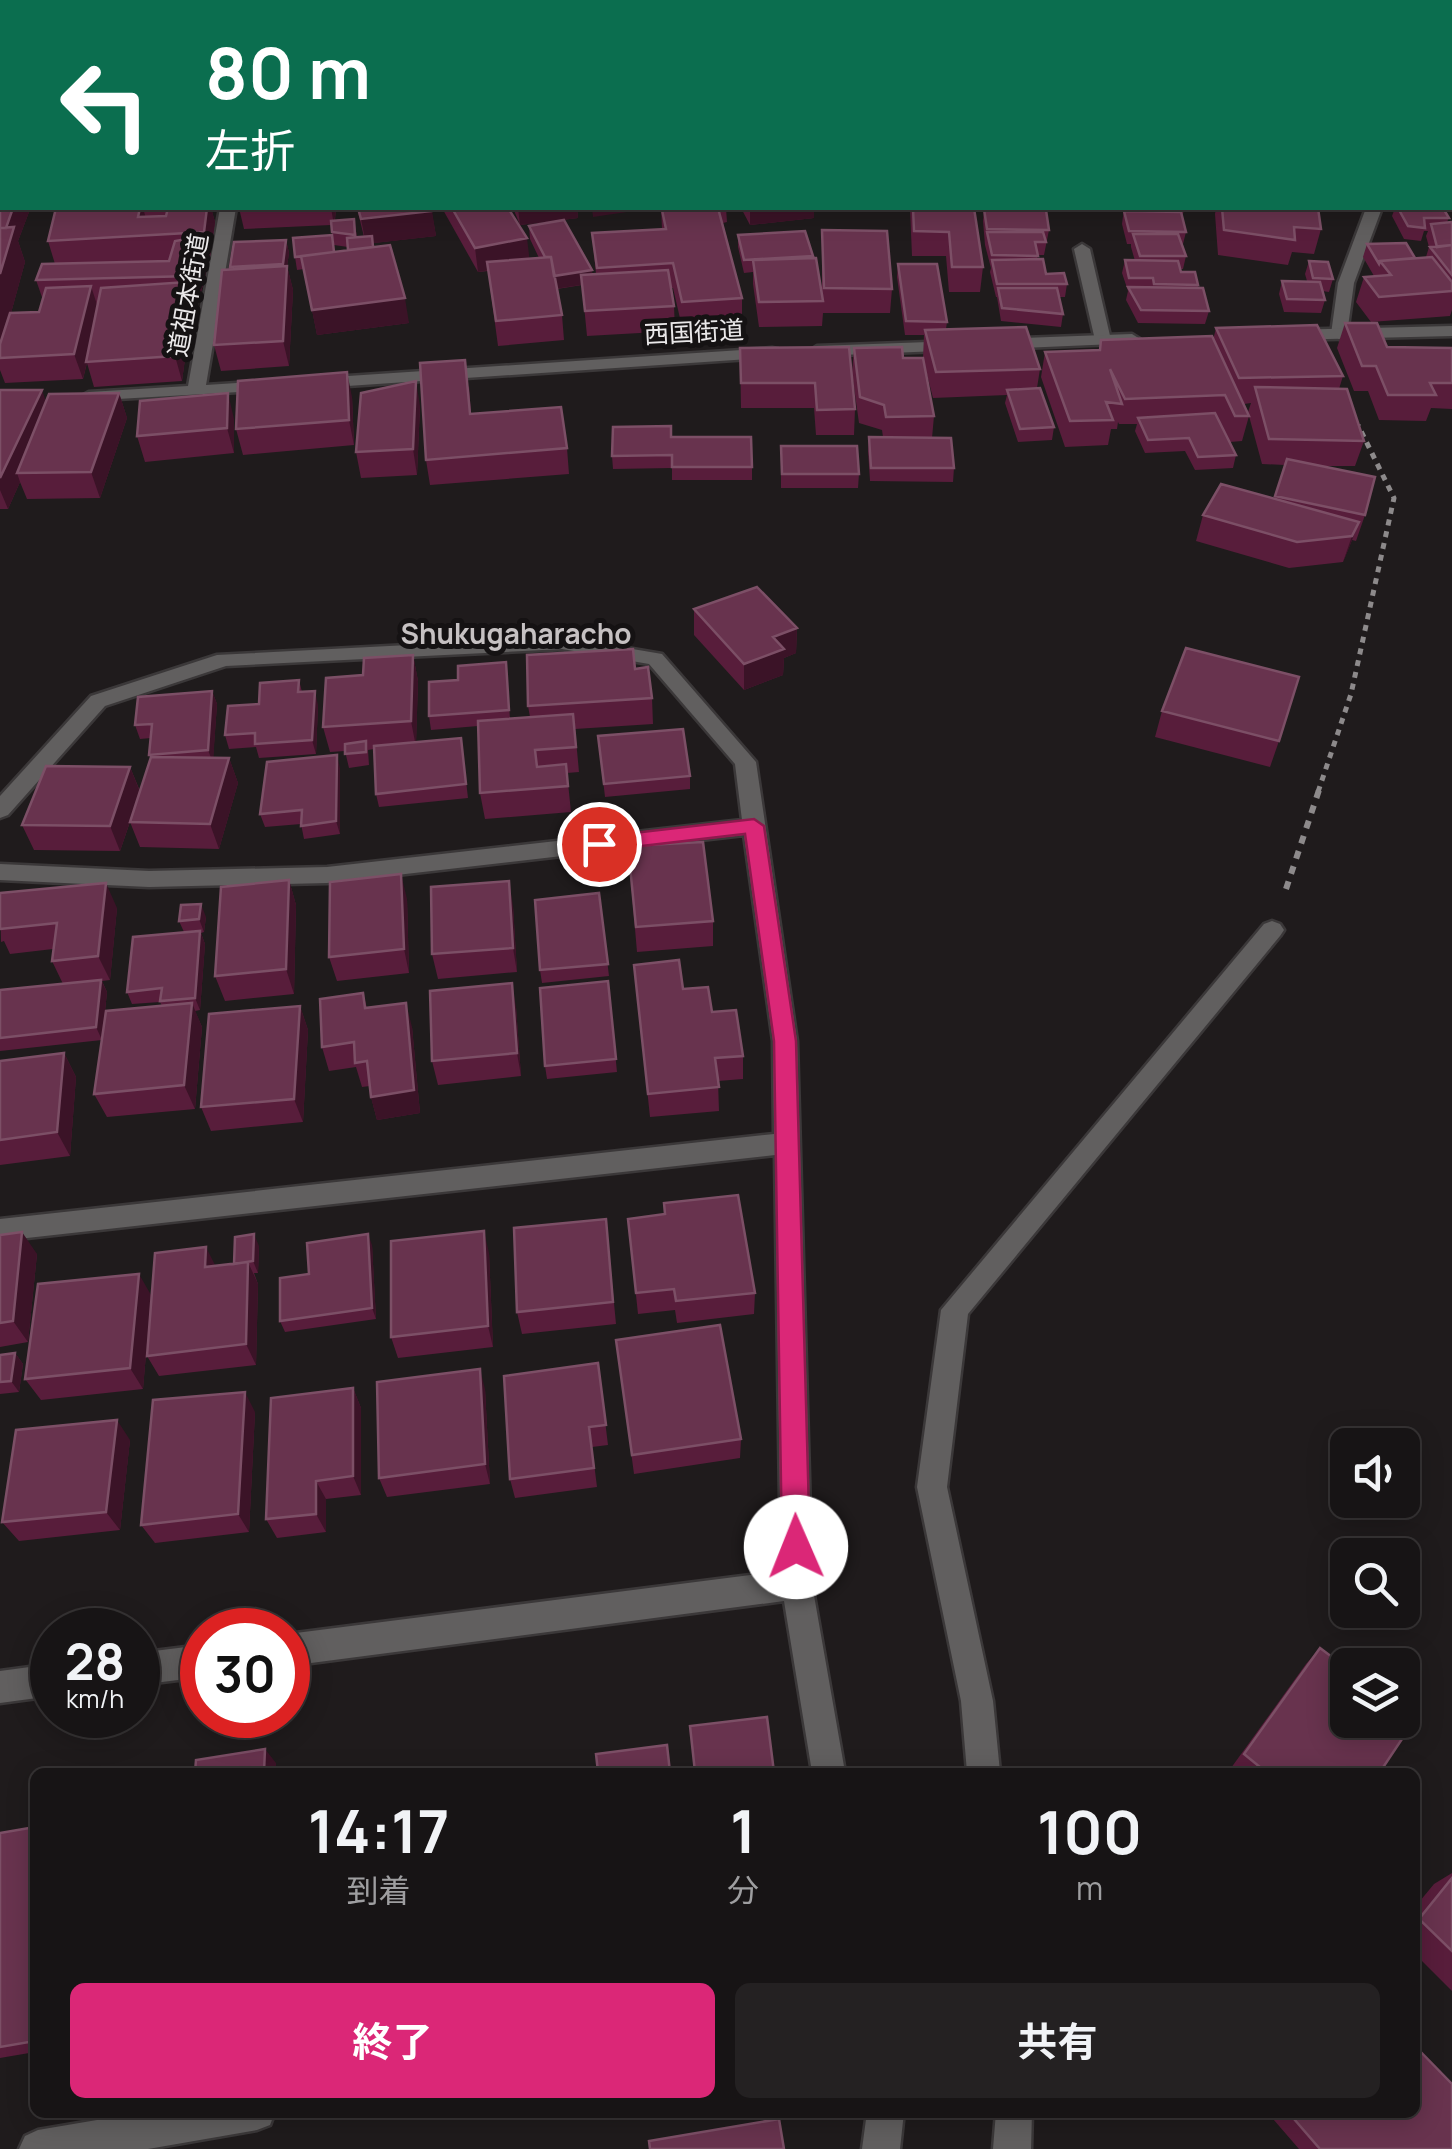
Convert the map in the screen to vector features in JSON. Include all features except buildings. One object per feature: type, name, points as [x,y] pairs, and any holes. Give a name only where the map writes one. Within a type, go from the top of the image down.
[{"type":"street","name":"道祖本街道","points":[[196,391],[228,210]]},
{"type":"street","points":[[1340,334],[1346,283],[1373,210]]},
{"type":"street","points":[[1082,249],[1103,340]]},
{"type":"street","points":[[1277,335],[1452,331]]},
{"type":"street","name":"西国街道","points":[[78,398],[679,357],[1146,339]]},
{"type":"street","points":[[0,810],[98,701],[224,660],[562,642],[655,659],[745,762],[785,1041],[796,1584],[828,1768]]},
{"type":"street","points":[[0,872],[149,879],[327,875],[754,826]]},
{"type":"street","points":[[983,1768],[976,1701],[932,1487],[956,1310],[1272,930]]},
{"type":"street","points":[[0,1230],[787,1143]]},
{"type":"street","points":[[310,1647],[796,1584]]},
{"type":"street","points":[[0,1687],[30,1683]]},
{"type":"street","points":[[38,2149],[221,2118]]},
{"type":"street","points":[[881,2149],[885,2118]]},
{"type":"street","points":[[1012,2149],[1014,2118]]},
{"type":"path","points":[[1272,930],[1351,694],[1390,527],[1394,498],[1356,422]]},
{"type":"district","name":"Shukugaharacho","points":[[516,634]]},
{"type":"route","points":[[599,844],[754,826],[785,1041],[796,1547]]}]
